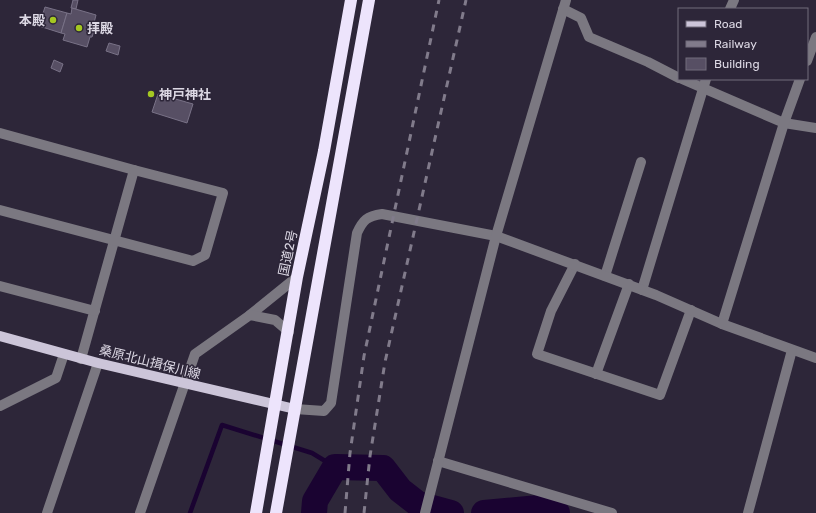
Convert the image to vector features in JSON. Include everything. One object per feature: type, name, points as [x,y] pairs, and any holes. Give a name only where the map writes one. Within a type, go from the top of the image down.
[{"type":"highway","name":"国道2号","points":[[256,513],[289,332],[297,276],[324,151],[350,0]]},
{"type":"highway","points":[[276,513],[369,0]]},
{"type":"main road","name":"桑原北山揖保川線","points":[[0,336],[81,359],[276,406],[295,409]]},
{"type":"street","points":[[425,513],[496,236],[565,5],[581,18],[589,37],[648,62],[678,77]]},
{"type":"street","points":[[808,58],[816,37]]},
{"type":"street","points":[[684,80],[784,123],[816,128]]},
{"type":"street","points":[[642,290],[706,80]]},
{"type":"street","points":[[722,324],[784,123],[800,80]]},
{"type":"street","points":[[0,133],[223,193],[205,255],[193,261],[0,210]]},
{"type":"street","points":[[605,276],[641,162]]},
{"type":"street","points":[[81,359],[134,170]]},
{"type":"street","points":[[295,409],[324,411],[331,404],[357,233],[364,220],[371,215],[382,214],[496,236],[629,284],[722,324],[816,358]]},
{"type":"street","points":[[575,264],[551,311],[537,354],[660,396],[691,310]]},
{"type":"street","points":[[140,513],[195,354],[250,315],[297,276]]},
{"type":"street","points":[[596,374],[629,284]]},
{"type":"street","points":[[0,286],[95,311]]},
{"type":"street","points":[[250,315],[275,320],[289,332]]},
{"type":"street","points":[[748,513],[792,350]]},
{"type":"street","points":[[0,406],[56,378],[64,354]]},
{"type":"street","points":[[47,513],[98,363]]},
{"type":"street","points":[[437,464],[612,513]]},
{"type":"building","points":[[73,0],[78,0],[76,9],[71,8]]},
{"type":"building","name":"本殿","points":[[45,7],[67,13],[61,33],[39,26]]},
{"type":"building","name":"拝殿","points":[[72,8],[96,15],[94,23],[97,24],[92,37],[90,37],[87,47],[63,40],[65,34],[61,33],[67,13],[71,14]]},
{"type":"building","points":[[109,43],[120,46],[118,55],[106,51]]},
{"type":"building","points":[[54,60],[63,64],[60,72],[51,68]]},
{"type":"building","points":[[158,94],[193,104],[187,123],[152,112]]},
{"type":"waterway","points":[[190,513],[222,425],[312,453],[335,467]]},
{"type":"waterway","points":[[314,513],[315,501],[335,467],[383,468],[400,490],[418,504],[451,513]]},
{"type":"waterway","points":[[484,513],[539,508],[557,513]]},
{"type":"railway","points":[[345,513],[350,453],[364,356],[439,0]]},
{"type":"railway","points":[[364,513],[370,456],[385,362],[466,0]]},
{"type":"place","name":"本殿","points":[[53,20]]},
{"type":"place","name":"拝殿","points":[[79,28]]},
{"type":"place","name":"神戸神社","points":[[151,94]]}]
